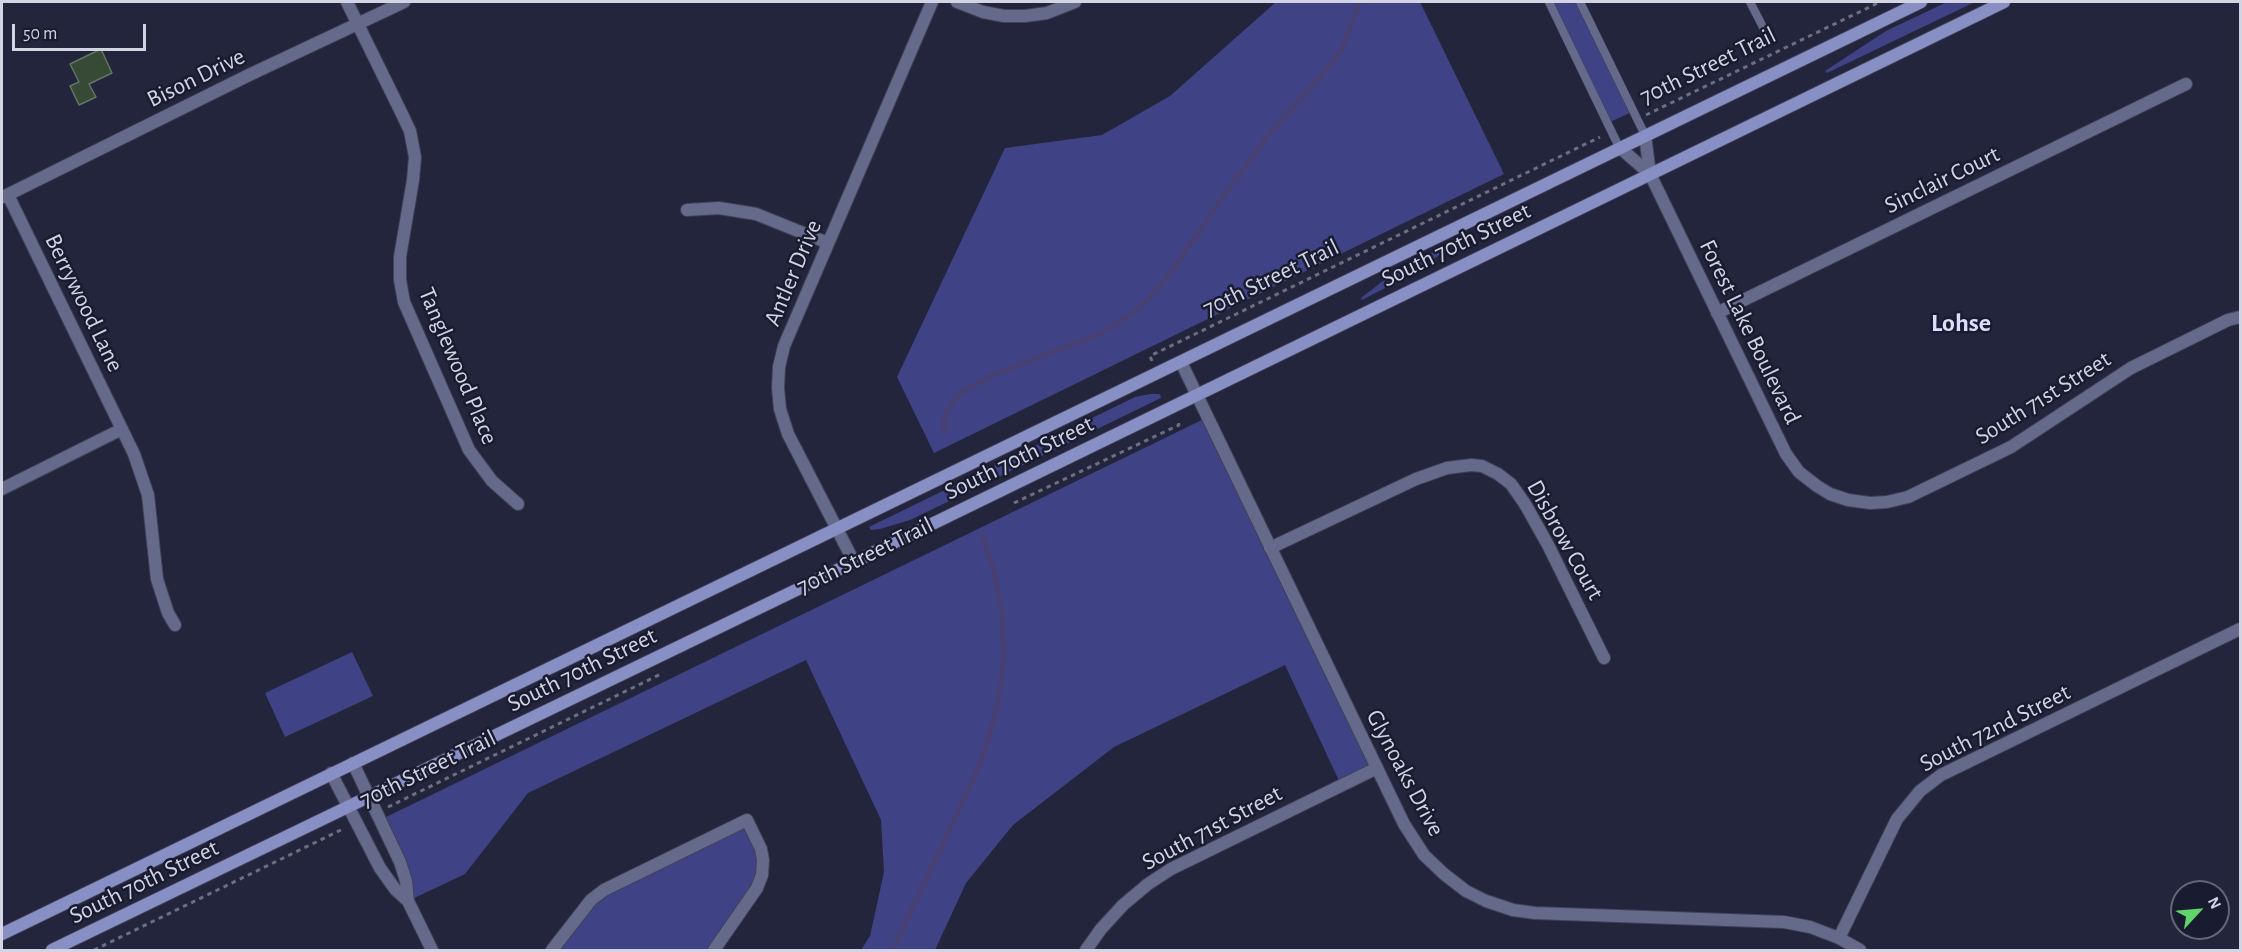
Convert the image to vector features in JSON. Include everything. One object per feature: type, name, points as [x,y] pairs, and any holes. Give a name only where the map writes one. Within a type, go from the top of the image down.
[{"type":"main road","name":"South 70th Street","points":[[2,934],[1921,2]]},
{"type":"main road","name":"South 70th Street","points":[[52,951],[2004,2]]},
{"type":"street","name":"Tanglewood Place","points":[[347,2],[410,131],[415,157],[400,257],[400,280],[404,302],[469,450],[492,481],[518,504]]},
{"type":"street","name":"Bison Drive","points":[[5,197],[249,75],[404,2]]},
{"type":"street","name":"Antler Drive","points":[[854,562],[788,434],[780,409],[779,367],[784,346],[932,2]]},
{"type":"street","points":[[957,2],[983,12],[1004,16],[1025,16],[1047,13],[1075,2]]},
{"type":"street","name":"Sinclair Court","points":[[1717,313],[2186,84]]},
{"type":"street","name":"Forest Lake Boulevard","points":[[1645,135],[1650,174],[1786,454],[1799,472],[1830,494]]},
{"type":"street","name":"Forest Lake Boulevard","points":[[1620,147],[1650,174]]},
{"type":"street","name":"Berrywood Lane","points":[[5,197],[134,454],[148,495],[157,579],[168,613],[175,624]]},
{"type":"street","points":[[687,210],[719,208],[746,211],[828,243]]},
{"type":"street","name":"South 71st Street","points":[[1830,494],[1848,500],[1870,503],[1908,497],[2011,447],[2131,368],[2228,320],[2241,317]]},
{"type":"street","name":"Glynoaks Drive","points":[[1181,362],[1404,824],[1424,855],[1444,874],[1466,891],[1513,910],[1535,913],[1784,922],[1810,927],[1839,938],[1860,951]]},
{"type":"street","points":[[2,489],[122,429]]},
{"type":"street","name":"Disbrow Court","points":[[1270,548],[1416,479],[1447,468],[1482,466],[1498,474],[1510,484],[1525,504],[1604,658]]},
{"type":"street","name":"South 72nd Street","points":[[1839,938],[1897,819],[1920,790],[1941,775],[2241,629]]},
{"type":"street","points":[[353,762],[403,871],[408,890],[408,902]]},
{"type":"street","name":"South 71st Street","points":[[1086,951],[1101,929],[1123,904],[1171,869],[1377,768]]},
{"type":"street","points":[[331,773],[355,823],[388,880],[408,902],[432,951]]},
{"type":"street","points":[[552,951],[591,900],[604,890],[747,820],[760,849],[763,860],[762,875],[757,888],[714,951]]},
{"type":"lane","name":"Forest Lake Boulevard","points":[[1550,2],[1620,147]]},
{"type":"lane","name":"Forest Lake Boulevard","points":[[1580,2],[1645,135]]},
{"type":"lane","points":[[1750,2],[1766,33]]},
{"type":"path","name":"70th Street Trail","points":[[1638,119],[1880,2]]},
{"type":"path","name":"70th Street Trail","points":[[1157,373],[1150,356],[1612,131]]},
{"type":"path","points":[[1010,504],[1179,425],[1172,407]]},
{"type":"path","name":"70th Street Trail","points":[[377,812],[667,671]]},
{"type":"path","name":"70th Street Trail","points":[[94,951],[355,823]]},
{"type":"shaded area","points":[[1276,2],[1420,2],[1504,174],[934,453],[897,377],[1005,148],[1102,135],[1170,96]]},
{"type":"shaded area","points":[[1549,2],[1580,2],[1634,111],[1608,123]]},
{"type":"shaded area","points":[[1947,2],[1975,2],[1827,73],[1825,71],[1886,31]]},
{"type":"shaded area","points":[[1454,241],[1455,244],[1414,273],[1362,300],[1361,298],[1392,274]]},
{"type":"shaded area","points":[[1160,394],[1161,398],[910,520],[880,529],[871,530],[869,527],[1135,397]]},
{"type":"shaded area","points":[[1208,417],[1377,768],[1341,785],[1285,665],[1114,747],[1013,825],[966,883],[935,950],[861,950],[870,936],[884,872],[881,820],[806,660],[528,793],[465,874],[408,901],[380,820]]},
{"type":"shaded area","points":[[352,652],[373,696],[285,737],[265,693]]},
{"type":"shaded area","points":[[747,820],[762,875],[714,950],[552,950],[591,900]]},
{"type":"building","points":[[101,49],[112,73],[89,84],[96,97],[79,105],[70,86],[79,82],[70,64]]},
{"type":"waterway","points":[[945,431],[944,424],[948,408],[962,392],[993,375],[1102,333],[1137,310],[1154,293],[1267,137],[1336,58],[1360,2]]},
{"type":"waterway","points":[[893,950],[976,773],[988,741],[998,703],[1004,657],[1002,615],[994,571],[982,534]]},
{"type":"district","name":"Lohse","points":[[1961,323]]}]
